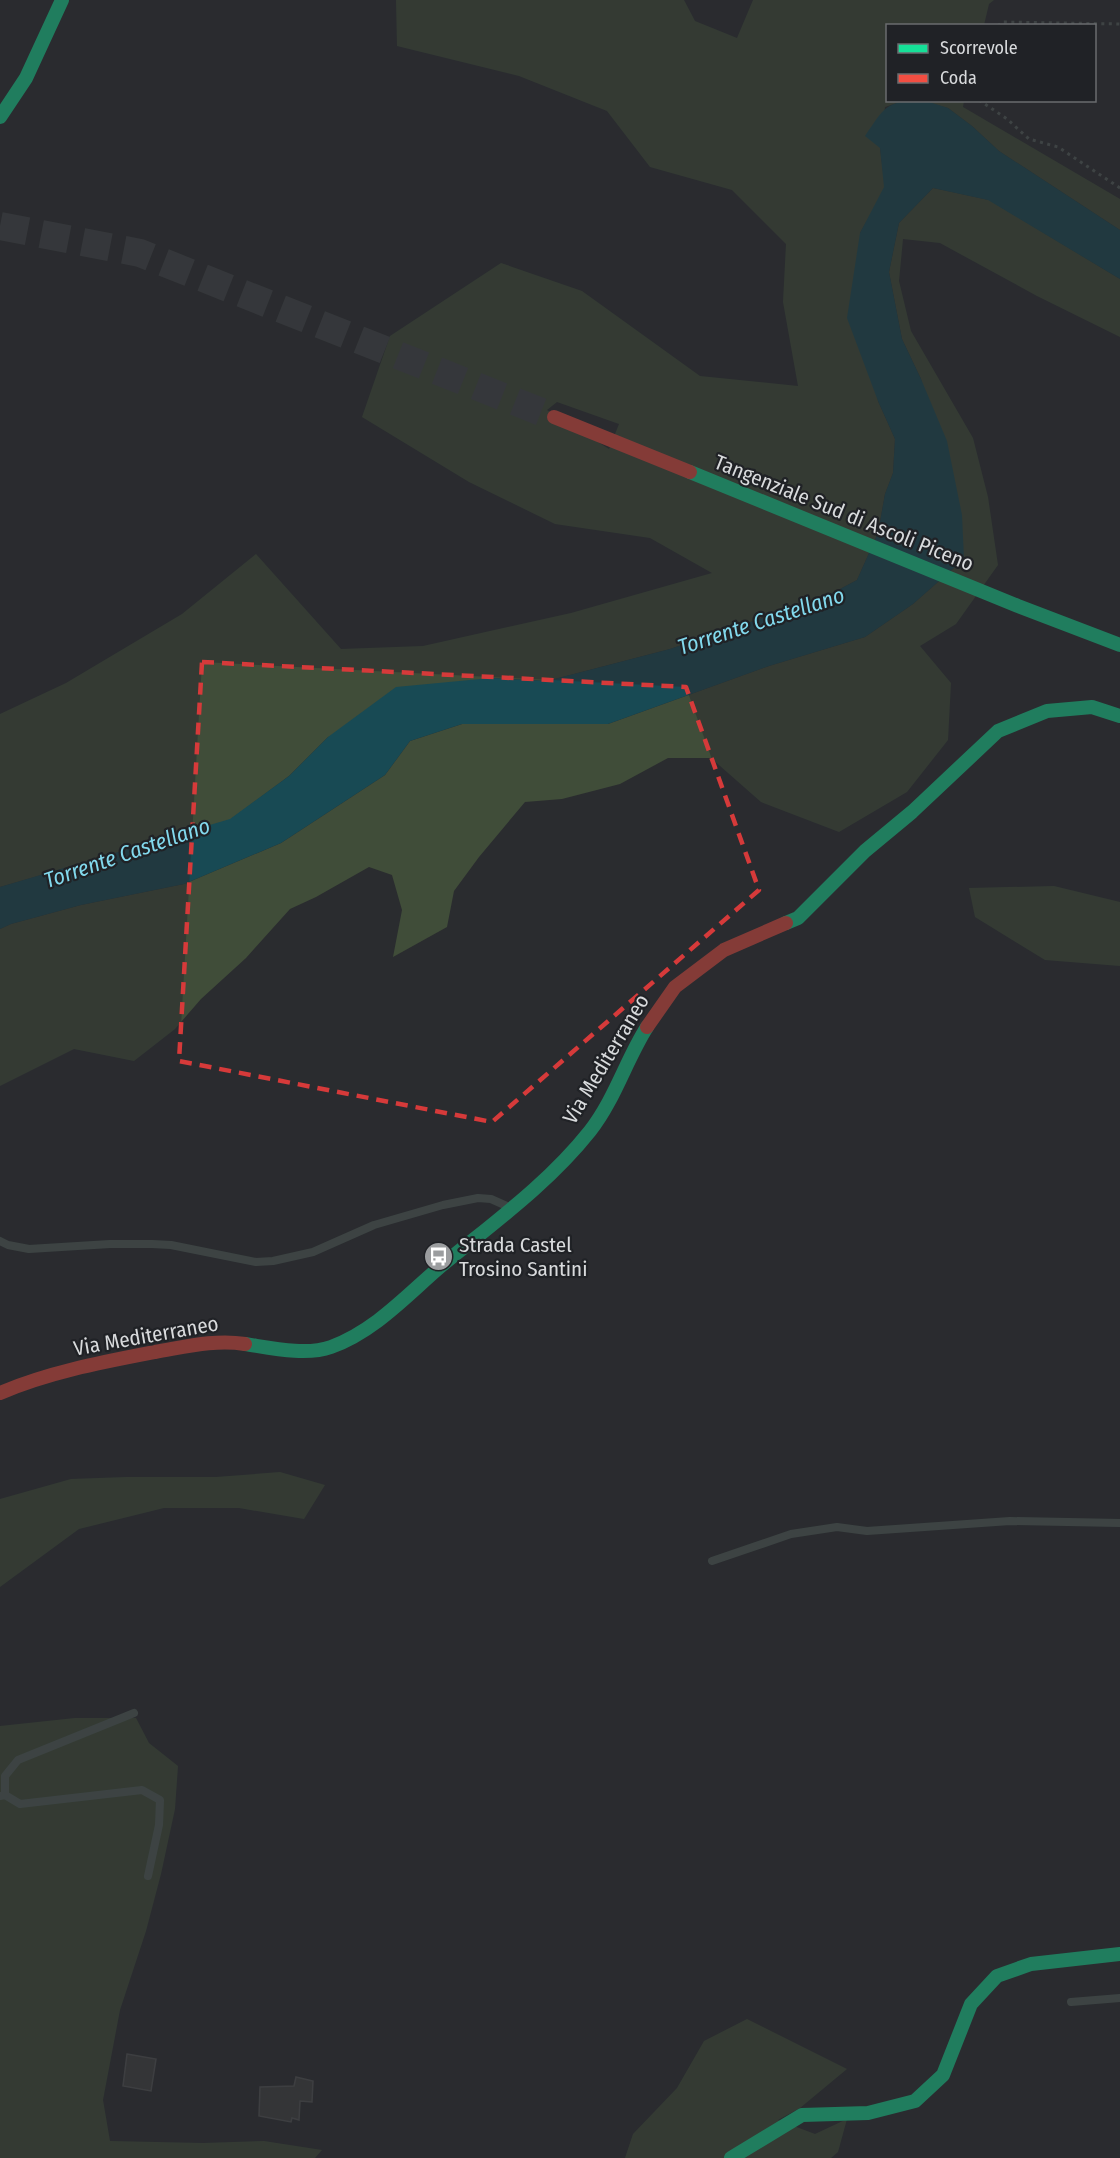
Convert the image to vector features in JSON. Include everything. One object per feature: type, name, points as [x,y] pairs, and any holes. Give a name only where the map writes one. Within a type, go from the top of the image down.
[{"type":"main road","points":[[0,117],[26,78],[62,0]]},
{"type":"main road","name":"Tangenziale Sud di Ascoli Piceno","points":[[554,417],[1018,606],[1120,645]]},
{"type":"main road","name":"Via Mediterraneo","points":[[0,1393],[23,1383],[113,1360],[200,1344],[227,1341],[292,1351],[329,1348],[356,1336],[388,1313],[553,1173],[591,1130],[621,1081],[645,1030],[675,987],[724,950],[798,918],[865,851],[912,812],[998,731],[1047,711],[1092,707],[1120,716]]},
{"type":"main road","points":[[731,2158],[802,2115],[868,2113],[915,2101],[943,2075],[971,2004],[997,1976],[1031,1964],[1120,1954]]},
{"type":"lane","points":[[0,1241],[8,1245],[30,1249],[110,1244],[171,1245],[256,1262],[273,1261],[313,1252],[374,1225],[443,1205],[478,1198],[491,1199],[511,1208]]},
{"type":"lane","points":[[712,1561],[791,1534],[837,1527],[867,1531],[1010,1521],[1120,1523]]},
{"type":"lane","points":[[134,1713],[18,1760],[4,1776],[3,1795],[20,1804],[142,1791],[160,1800],[159,1826],[148,1876]]},
{"type":"lane","points":[[1071,2002],[1120,1998]]},
{"type":"path","points":[[1000,24],[1002,22],[1120,24]]},
{"type":"path","points":[[982,102],[1007,119],[1029,139],[1058,147],[1120,188]]},
{"type":"highlighted area","points":[[202,662],[686,687],[759,890],[492,1122],[179,1061]]},
{"type":"green space","points":[[396,0],[684,0],[695,21],[737,38],[753,0],[994,0],[989,4],[984,24],[886,24],[886,102],[900,102],[885,107],[880,148],[885,188],[860,233],[878,401],[895,439],[893,473],[885,494],[878,533],[857,580],[825,597],[670,649],[547,681],[491,678],[328,737],[289,776],[230,820],[0,887],[0,714],[66,683],[182,614],[256,554],[341,649],[423,646],[571,613],[712,573],[650,538],[555,524],[469,482],[362,417],[390,336],[501,263],[582,291],[700,376],[798,386],[783,302],[786,244],[732,190],[650,167],[607,111],[519,76],[397,46]],"holes":[[[557,402],[619,424],[609,449],[547,410]]]},
{"type":"green space","points":[[927,102],[964,102],[963,107],[1120,199],[1120,230],[999,151],[948,108]]},
{"type":"green space","points":[[933,188],[989,200],[1120,279],[1120,337],[1037,296],[940,243],[903,239],[899,281],[911,331],[973,438],[988,497],[998,565],[956,624],[920,646],[951,683],[948,740],[907,792],[839,832],[761,802],[711,758],[668,758],[620,784],[562,799],[525,802],[454,891],[447,927],[393,957],[402,910],[392,875],[369,867],[290,909],[246,958],[201,999],[175,1029],[134,1061],[74,1049],[0,1086],[0,929],[81,905],[184,884],[281,843],[385,775],[410,741],[462,724],[608,724],[769,666],[865,637],[913,604],[964,559],[921,379],[902,339],[889,272],[899,223]]},
{"type":"green space","points":[[1054,886],[1120,902],[1120,966],[1045,960],[975,917],[969,888]]},
{"type":"green space","points":[[280,1472],[325,1485],[304,1519],[239,1508],[164,1508],[79,1529],[0,1587],[0,1499],[71,1479],[216,1477]]},
{"type":"green space","points":[[75,1718],[136,1718],[149,1743],[178,1766],[175,1809],[161,1874],[146,1931],[120,2010],[103,2100],[110,2141],[203,2143],[264,2141],[322,2150],[315,2158],[0,2158],[0,1726]]},
{"type":"green space","points":[[747,2019],[847,2069],[800,2108],[778,2120],[815,2134],[847,2119],[838,2152],[831,2158],[625,2158],[633,2134],[677,2088],[704,2041]]},
{"type":"water","name":"Torrente Castellano","points":[[929,102],[948,108],[999,151],[1120,230],[1120,279],[988,200],[933,188],[899,223],[889,272],[902,339],[947,441],[962,515],[964,559],[913,604],[865,637],[769,666],[608,724],[462,724],[410,741],[385,775],[281,843],[184,884],[81,905],[0,929],[0,887],[230,819],[289,776],[328,737],[396,687],[491,678],[547,681],[670,649],[825,597],[857,580],[878,533],[885,494],[893,473],[895,439],[847,318],[860,233],[884,187],[880,148],[865,136],[882,112],[893,104]]},
{"type":"building","points":[[127,2054],[156,2059],[151,2091],[123,2086]]},
{"type":"building","points":[[296,2077],[313,2081],[312,2102],[300,2101],[299,2120],[292,2118],[291,2122],[259,2116],[260,2087],[294,2086]]},
{"type":"tunnel","points":[[0,226],[140,253],[554,417]]},
{"type":"traffic: fast","points":[[0,117],[26,78],[62,0]]},
{"type":"traffic: fast","points":[[690,472],[1018,606],[1120,645]]},
{"type":"traffic: fast","points":[[786,923],[798,918],[865,851],[912,812],[998,731],[1047,711],[1092,707],[1120,716]]},
{"type":"traffic: fast","points":[[245,1344],[288,1350],[321,1350],[362,1332],[390,1311],[519,1203],[574,1150],[599,1119],[647,1027]]},
{"type":"traffic: fast","points":[[731,2158],[802,2115],[868,2113],[915,2101],[943,2075],[971,2004],[997,1976],[1031,1964],[1120,1954]]},
{"type":"traffic: jam","points":[[554,417],[690,472]]},
{"type":"traffic: jam","points":[[647,1027],[675,987],[724,950],[786,923]]},
{"type":"traffic: jam","points":[[0,1393],[57,1373],[155,1352],[222,1342],[245,1344]]},
{"type":"place","name":"Strada Castel Trosino Santini","points":[[438,1257]]}]
